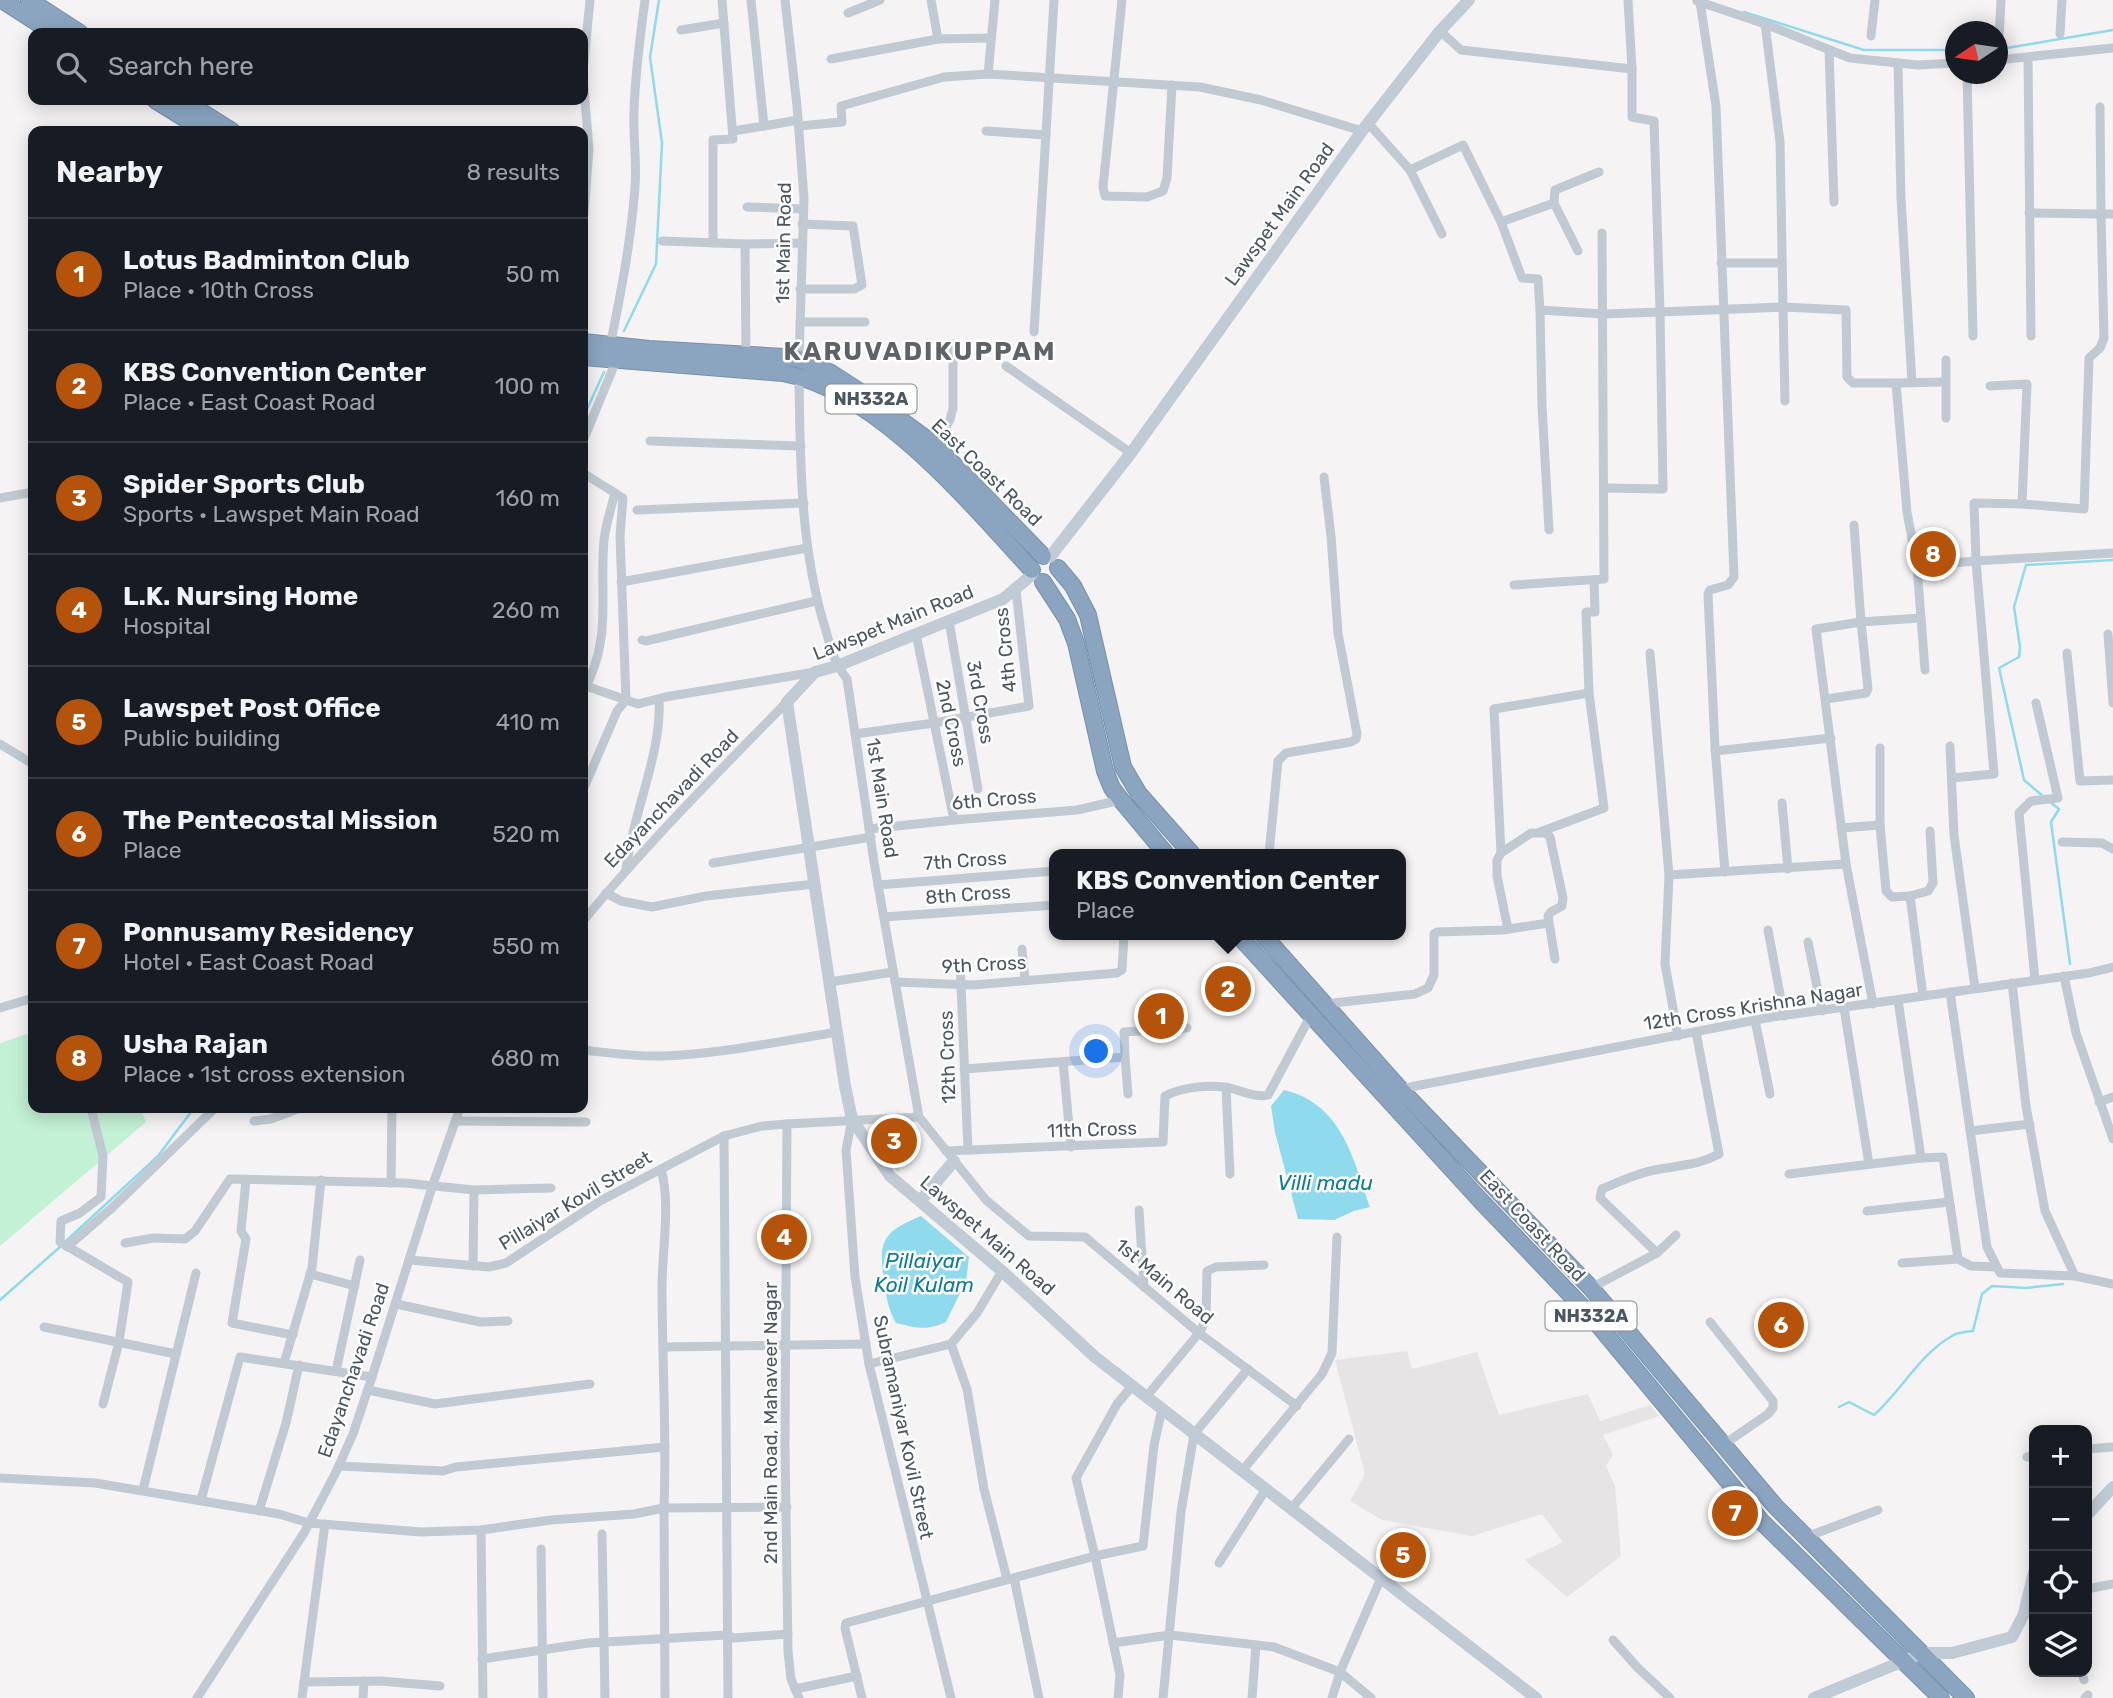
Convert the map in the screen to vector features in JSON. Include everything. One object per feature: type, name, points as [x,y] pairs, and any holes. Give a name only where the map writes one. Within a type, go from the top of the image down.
[{"type":"highway","points":[[2,0],[45,28]]},
{"type":"highway","points":[[29,0],[72,28]]},
{"type":"highway","points":[[163,105],[197,126]]},
{"type":"highway","points":[[191,105],[224,126]]},
{"type":"highway","name":"East Coast Road","points":[[588,344],[613,353],[799,367],[912,445],[942,472],[1036,575],[1067,618],[1076,643],[1105,771],[1112,788],[1162,849]]},
{"type":"highway","name":"East Coast Road","points":[[588,356],[613,353],[746,354],[831,373],[935,445],[1051,560],[1073,586],[1088,615],[1126,774],[1139,794],[1188,849]]},
{"type":"highway","points":[[1036,575],[1054,579],[1051,560]]},
{"type":"highway","name":"East Coast Road","points":[[1036,575],[1035,561],[1051,560]]},
{"type":"highway","name":"East Coast Road","points":[[1243,940],[1480,1200],[1590,1315],[1762,1522],[1941,1698]]},
{"type":"highway","name":"East Coast Road","points":[[1267,940],[1400,1089],[1591,1288],[1775,1506],[1966,1698]]},
{"type":"street","points":[[587,28],[590,0]]},
{"type":"street","points":[[588,426],[613,353],[628,259],[636,156],[634,115],[637,64],[645,0]]},
{"type":"street","points":[[713,243],[713,140],[733,139],[722,0]]},
{"type":"street","points":[[751,0],[764,126]]},
{"type":"street","name":"1st Main Road","points":[[785,0],[798,123],[803,209],[799,367],[807,548],[816,601],[837,666],[847,679],[878,884],[919,1117],[986,1200],[1029,1236],[1085,1237],[1199,1333],[1297,1406]]},
{"type":"street","points":[[848,13],[881,0]]},
{"type":"street","points":[[931,0],[938,39]]},
{"type":"street","points":[[988,74],[995,0]]},
{"type":"street","points":[[1034,332],[1054,0]]},
{"type":"street","points":[[1122,0],[1103,187],[1105,196],[1147,197],[1163,191],[1167,178],[1172,85]]},
{"type":"street","name":"Lawspet Main Road","points":[[1051,560],[1365,127],[1440,31],[1469,0]]},
{"type":"street","points":[[1604,488],[1663,489],[1654,121],[1632,117],[1628,0]]},
{"type":"street","points":[[1871,36],[1875,0]]},
{"type":"street","points":[[1999,21],[2001,0]]},
{"type":"street","points":[[2060,34],[2062,0]]},
{"type":"street","points":[[1725,872],[1715,751],[1708,594],[1715,587],[1728,585],[1734,577],[1716,106],[1697,1],[1765,24],[1850,58],[1918,65],[1945,64]]},
{"type":"street","points":[[681,30],[723,23]]},
{"type":"street","points":[[1765,24],[1780,142],[1786,401]]},
{"type":"street","points":[[1440,31],[1461,50],[1632,69]]},
{"type":"street","points":[[831,59],[938,39],[991,38]]},
{"type":"street","points":[[2008,59],[2113,48]]},
{"type":"street","points":[[1829,50],[1834,202]]},
{"type":"street","points":[[2028,57],[2032,336]]},
{"type":"street","points":[[1898,63],[1902,208],[1912,383]]},
{"type":"street","points":[[733,131],[798,123],[842,122],[841,106],[944,77],[988,74],[1200,87],[1365,127],[1410,170],[1442,234]]},
{"type":"street","points":[[1967,84],[1973,336]]},
{"type":"street","points":[[585,105],[587,126]]},
{"type":"street","points":[[1952,778],[1994,774],[1976,561],[1974,503],[2084,509],[2089,358],[2100,348],[2104,338],[2100,107]]},
{"type":"street","points":[[986,131],[1046,135]]},
{"type":"street","points":[[588,136],[588,162]]},
{"type":"street","points":[[1410,170],[1463,145],[1501,222],[1522,278],[1538,279],[1549,530]]},
{"type":"street","points":[[1578,251],[1554,202],[1555,190],[1599,172]]},
{"type":"street","points":[[1501,222],[1554,202]]},
{"type":"street","points":[[747,207],[803,209]]},
{"type":"street","points":[[2029,213],[2113,214]]},
{"type":"street","points":[[800,289],[854,289],[862,285],[853,226],[802,224]]},
{"type":"street","points":[[1514,585],[1604,579],[1602,233]]},
{"type":"street","points":[[662,241],[801,243]]},
{"type":"street","points":[[745,244],[746,354]]},
{"type":"street","points":[[1721,263],[1782,263]]},
{"type":"street","points":[[1540,310],[1603,314],[1783,307],[1846,310],[1847,377],[1850,381],[1945,382]]},
{"type":"street","points":[[800,322],[865,322]]},
{"type":"street","points":[[935,445],[950,420],[953,408],[953,344]]},
{"type":"street","points":[[1945,360],[1946,418]]},
{"type":"street","points":[[1006,366],[1131,453]]},
{"type":"street","points":[[1896,383],[1907,512],[1917,566],[1924,670]]},
{"type":"street","points":[[1990,386],[2026,384],[2022,504]]},
{"type":"street","points":[[650,441],[801,446]]},
{"type":"street","points":[[588,476],[623,498],[620,536],[626,700],[617,711],[588,778]]},
{"type":"street","points":[[1269,849],[1272,807],[1280,757],[1286,753],[1352,742],[1357,734],[1338,633],[1324,477]]},
{"type":"street","points":[[0,498],[28,493]]},
{"type":"street","points":[[588,679],[597,660],[604,625],[604,541],[615,493]]},
{"type":"street","points":[[637,510],[804,503]]},
{"type":"street","points":[[1826,699],[1866,693],[1868,689],[1854,525]]},
{"type":"street","points":[[621,582],[807,548]]},
{"type":"street","points":[[1917,566],[2113,553]]},
{"type":"street","name":"Lawspet Main Road","points":[[1036,575],[1003,599],[837,666],[815,672],[787,702],[852,1119],[890,1176],[1002,1271],[1095,1357],[1381,1578],[1520,1693],[1535,1698]]},
{"type":"street","points":[[1500,853],[1531,833],[1604,808],[1589,693],[1586,612],[1595,612],[1594,580]]},
{"type":"street","name":"4th Cross","points":[[966,717],[1029,706],[1016,590]]},
{"type":"street","points":[[642,640],[816,601]]},
{"type":"street","points":[[1873,1004],[1846,864],[1816,629],[1861,622],[1921,618]]},
{"type":"street","name":"3rd Cross","points":[[949,621],[978,789]]},
{"type":"street","name":"2nd Cross","points":[[916,634],[954,820]]},
{"type":"street","points":[[2108,634],[2113,703]]},
{"type":"street","points":[[1650,653],[1669,875],[1665,964],[1678,1036]]},
{"type":"street","points":[[2067,653],[2080,781],[2113,780]]},
{"type":"street","points":[[588,689],[638,704],[815,672]]},
{"type":"street","points":[[1508,929],[1497,876],[1500,853],[1494,709],[1589,693]]},
{"type":"street","points":[[626,870],[630,842],[656,736],[659,699]]},
{"type":"street","name":"Edayanchavadi Road","points":[[588,915],[683,808],[787,702]]},
{"type":"street","points":[[2035,980],[2019,813],[2031,801],[2057,798],[2036,703]]},
{"type":"street","points":[[855,734],[966,717]]},
{"type":"street","points":[[1715,751],[1831,738]]},
{"type":"street","points":[[0,744],[28,761]]},
{"type":"street","points":[[1950,746],[1954,835],[1975,988]]},
{"type":"street","points":[[1880,748],[1881,825],[1886,891],[1892,897],[1928,891],[1933,883],[1930,831]]},
{"type":"street","name":"6th Cross","points":[[713,863],[954,820],[1077,810],[1121,800]]},
{"type":"street","points":[[1782,803],[1788,869]]},
{"type":"street","points":[[1842,828],[1881,825]]},
{"type":"street","points":[[1540,832],[1550,837],[1563,898],[1562,906],[1551,912],[1548,923],[1555,959]]},
{"type":"street","points":[[2062,842],[2102,843],[2113,849]]},
{"type":"street","points":[[1669,875],[1846,864]]},
{"type":"street","name":"7th Cross","points":[[878,884],[1049,871]]},
{"type":"street","points":[[606,893],[621,901],[652,907],[706,897],[815,884]]},
{"type":"street","points":[[1910,896],[1923,996]]},
{"type":"street","name":"8th Cross","points":[[884,917],[1049,905]]},
{"type":"street","points":[[1324,1004],[1422,992],[1432,983],[1434,934],[1508,929],[1548,923]]},
{"type":"street","points":[[1768,930],[1783,1016]]},
{"type":"street","name":"9th Cross","points":[[895,982],[961,984],[1117,973],[1122,970],[1124,964],[1124,940]]},
{"type":"street","points":[[1808,942],[1822,1011]]},
{"type":"street","points":[[1022,949],[1025,979]]},
{"type":"street","name":"12th Cross","points":[[960,962],[968,1150]]},
{"type":"street","name":"12th Cross Krishna Nagar","points":[[1400,1089],[1755,1020],[2113,967]]},
{"type":"street","points":[[830,982],[893,972]]},
{"type":"street","points":[[2064,976],[2076,1033],[2113,1139]]},
{"type":"street","points":[[2012,983],[2030,1124],[2045,1211],[2075,1276]]},
{"type":"street","points":[[1950,992],[1987,1247],[1997,1267],[2000,1272],[2075,1276],[2113,1284]]},
{"type":"street","points":[[0,1008],[28,1000]]},
{"type":"street","points":[[1898,1000],[1921,1158]]},
{"type":"street","points":[[1844,1008],[1869,1164]]},
{"type":"street","name":"11th Cross","points":[[950,1156],[968,1150],[1163,1142],[1165,1096],[1203,1087],[1226,1087],[1261,1097],[1268,1095],[1311,1015]]},
{"type":"street","points":[[1755,1020],[1770,1094]]},
{"type":"street","points":[[1128,1094],[1124,1032],[1187,1028]]},
{"type":"street","points":[[588,1050],[635,1056],[673,1055],[838,1032]]},
{"type":"street","points":[[1657,1253],[1600,1198],[1602,1189],[1625,1179],[1652,1170],[1702,1164],[1719,1154],[1696,1032]]},
{"type":"street","points":[[964,1069],[1125,1057]]},
{"type":"street","points":[[1063,1062],[1071,1147]]},
{"type":"street","points":[[1226,1087],[1230,1174]]},
{"type":"street","points":[[2099,1102],[2113,1097]]},
{"type":"street","points":[[64,1245],[61,1221],[80,1213],[101,1197],[103,1156],[92,1113]]},
{"type":"street","points":[[64,1245],[113,1207],[210,1113]]},
{"type":"street","points":[[254,1121],[271,1119],[286,1113]]},
{"type":"street","points":[[391,1183],[392,1113]]},
{"type":"street","name":"Edayanchavadi Road","points":[[197,1698],[309,1523],[339,1466],[368,1390],[458,1113]]},
{"type":"street","name":"Pillaiyar Kovil Street","points":[[410,1260],[489,1267],[506,1263],[600,1201],[724,1136],[762,1126],[919,1117]]},
{"type":"street","name":"Subramaniyar Kovil Street","points":[[852,1119],[846,1150],[855,1277],[869,1364],[951,1698]]},
{"type":"street","points":[[455,1121],[586,1122]]},
{"type":"street","name":"2nd Main Road, Mahaveer Nagar","points":[[786,1124],[788,1634],[795,1689]]},
{"type":"street","points":[[1970,1131],[2030,1124]]},
{"type":"street","points":[[724,1136],[728,1698]]},
{"type":"street","points":[[920,1201],[950,1156]]},
{"type":"street","points":[[1789,1174],[1943,1157],[1958,1259]]},
{"type":"street","points":[[661,1169],[665,1698]]},
{"type":"street","points":[[125,1243],[153,1238],[185,1239],[195,1231],[230,1179],[433,1184],[474,1190],[551,1188]]},
{"type":"street","points":[[246,1180],[242,1231],[247,1239],[232,1323],[293,1335]]},
{"type":"street","points":[[284,1363],[310,1274],[321,1180]]},
{"type":"street","points":[[473,1266],[474,1190]]},
{"type":"street","points":[[1867,1211],[1949,1202]]},
{"type":"street","points":[[1139,1210],[1144,1287]]},
{"type":"street","points":[[1591,1288],[1657,1253],[1676,1234]]},
{"type":"street","points":[[1242,1471],[1322,1374],[1332,1353],[1337,1237]]},
{"type":"street","points":[[64,1245],[128,1282],[119,1342],[103,1404]]},
{"type":"street","points":[[1902,1263],[1958,1259],[1971,1266],[1997,1267]]},
{"type":"street","points":[[336,1371],[360,1261]]},
{"type":"street","points":[[1146,1397],[1199,1333],[1207,1312],[1207,1271],[1216,1267],[1264,1265]]},
{"type":"street","points":[[869,1364],[951,1344],[977,1313],[1002,1271]]},
{"type":"street","points":[[143,1490],[196,1273]]},
{"type":"street","points":[[310,1274],[355,1286]]},
{"type":"street","points":[[396,1304],[480,1322],[508,1321]]},
{"type":"street","points":[[1710,1322],[1773,1401],[1773,1408],[1768,1414],[1723,1445]]},
{"type":"street","points":[[44,1327],[176,1354]]},
{"type":"street","points":[[951,1344],[967,1389],[984,1489],[1010,1578],[1039,1698]]},
{"type":"street","points":[[664,1347],[866,1345]]},
{"type":"street","points":[[201,1500],[240,1357],[372,1377]]},
{"type":"street","points":[[259,1511],[286,1423],[299,1365]]},
{"type":"street","points":[[1164,1698],[1181,1512],[1194,1434],[1248,1369]]},
{"type":"street","points":[[368,1390],[435,1404],[590,1384]]},
{"type":"street","points":[[1118,1698],[1120,1675],[1114,1643],[1076,1478],[1117,1404],[1132,1386]]},
{"type":"street","points":[[862,1698],[846,1635],[846,1623],[1010,1578],[1143,1546],[1154,1445],[1162,1409]]},
{"type":"street","points":[[1291,1509],[1349,1439]]},
{"type":"street","points":[[339,1466],[443,1471],[534,1459],[665,1447]]},
{"type":"street","points":[[2092,1449],[2113,1447]]},
{"type":"street","points":[[0,1478],[95,1483],[201,1500],[309,1523],[421,1532],[481,1530],[551,1520],[634,1514],[664,1508],[787,1507]]},
{"type":"street","points":[[2092,1510],[2113,1487]]},
{"type":"street","points":[[1219,1563],[1266,1489]]},
{"type":"street","points":[[1807,1540],[1814,1534],[1878,1510]]},
{"type":"street","points":[[302,1698],[325,1524]]},
{"type":"street","points":[[481,1530],[483,1698]]},
{"type":"street","points":[[602,1534],[605,1698]]},
{"type":"street","points":[[541,1549],[543,1698]]},
{"type":"street","points":[[1332,1698],[1340,1672],[1381,1578]]},
{"type":"street","points":[[2092,1589],[2113,1584]]},
{"type":"street","points":[[1814,1698],[1923,1653],[1952,1653],[2012,1637],[2029,1604]]},
{"type":"street","points":[[482,1659],[604,1642],[788,1634]]},
{"type":"street","points":[[1114,1643],[1170,1635],[1274,1647],[1340,1672],[1371,1698]]},
{"type":"street","points":[[1614,1640],[1637,1667],[1670,1698]]},
{"type":"street","points":[[1252,1698],[1256,1645]]},
{"type":"street","points":[[795,1689],[857,1676]]},
{"type":"street","points":[[304,1682],[365,1681],[440,1686]]},
{"type":"street","points":[[363,1698],[365,1681]]},
{"type":"shaded area","points":[[1407,1351],[1412,1369],[1477,1352],[1499,1415],[1588,1394],[1600,1421],[1650,1405],[1659,1416],[1603,1435],[1613,1455],[1606,1466],[1615,1486],[1621,1556],[1567,1597],[1525,1560],[1563,1542],[1542,1514],[1472,1536],[1382,1520],[1350,1501],[1365,1474],[1335,1360]]},
{"type":"green space","points":[[28,1034],[28,1113],[142,1113],[146,1122],[0,1246],[0,1043]]},
{"type":"green space","points":[[902,1118],[909,1120],[911,1137],[896,1155],[900,1169],[898,1172],[873,1142]]},
{"type":"water","name":"Villi madu","points":[[1284,1090],[1304,1097],[1320,1107],[1332,1120],[1351,1152],[1370,1207],[1334,1220],[1298,1219],[1275,1132],[1271,1106]]},
{"type":"water","name":"Pillaiyar Koil Kulam","points":[[921,1216],[969,1257],[966,1281],[946,1322],[921,1328],[896,1323],[887,1297],[882,1255],[883,1246],[891,1233]]},
{"type":"waterway","points":[[624,331],[656,264],[662,143],[650,57],[659,0]]},
{"type":"waterway","points":[[1744,12],[1864,50],[1945,50]]},
{"type":"waterway","points":[[2008,48],[2113,30]]},
{"type":"waterway","points":[[588,407],[604,372]]},
{"type":"waterway","points":[[2044,797],[2024,780],[1999,668],[2019,657],[2014,607],[2026,565],[2113,560]]},
{"type":"waterway","points":[[2049,801],[2059,809],[2051,822],[2070,964]]},
{"type":"waterway","points":[[65,1242],[158,1156],[190,1113]]},
{"type":"waterway","points":[[0,1300],[61,1246]]},
{"type":"waterway","points":[[1839,1407],[1849,1402],[1874,1415],[1930,1353],[1957,1334],[1973,1331],[1982,1294],[1992,1286],[2026,1288],[2063,1284]]},
{"type":"place","name":"Usha Rajan","points":[[1933,554]]},
{"type":"place","name":"KBS Convention Center","points":[[1228,989]]},
{"type":"place","name":"Lotus Badminton Club","points":[[1161,1016]]},
{"type":"place","name":"Spider Sports Club","points":[[894,1141]]},
{"type":"place","name":"L.K. Nursing Home","points":[[784,1237]]},
{"type":"place","name":"The Pentecostal Mission","points":[[1781,1325]]},
{"type":"place","name":"Ponnusamy Residency","points":[[1735,1513]]},
{"type":"place","name":"Lawspet Post Office","points":[[1403,1555]]},
{"type":"district","name":"KARUVADIKUPPAM","points":[[920,351]]}]
